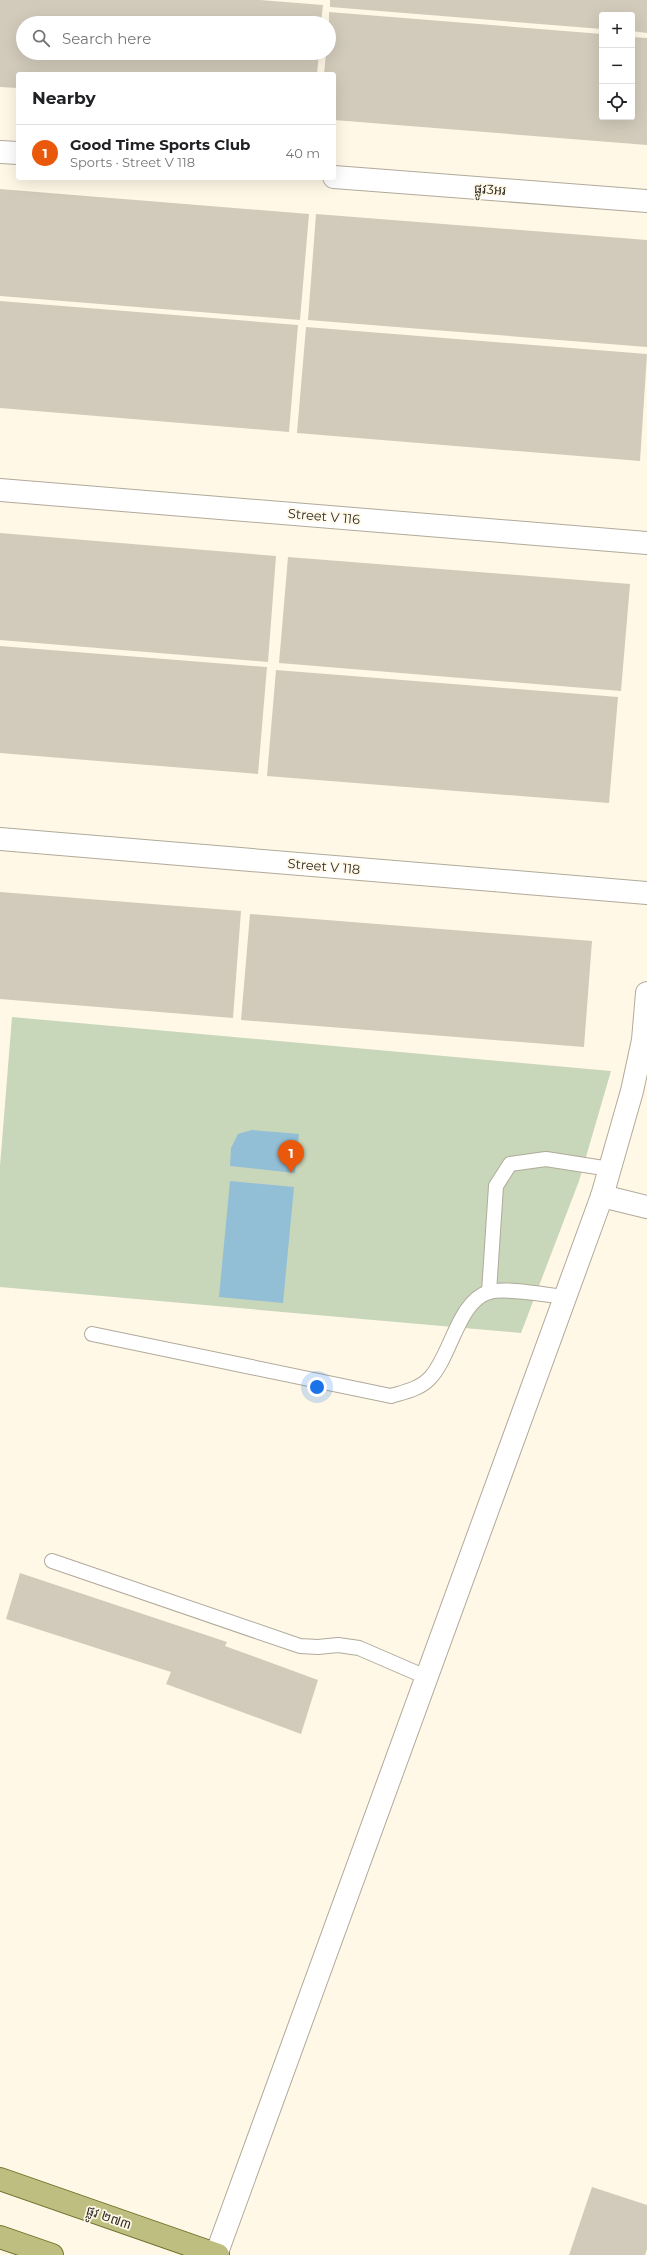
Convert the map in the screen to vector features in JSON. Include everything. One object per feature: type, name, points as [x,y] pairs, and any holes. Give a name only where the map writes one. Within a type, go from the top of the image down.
[{"type":"main road","name":"ផ្លូវ ២៧៣","points":[[0,2179],[217,2255]]},
{"type":"main road","points":[[0,2237],[52,2255]]},
{"type":"street","points":[[0,152],[16,153]]},
{"type":"street","name":"ផ្លូវ3អរ","points":[[336,177],[647,201]]},
{"type":"street","name":"Street V 116","points":[[0,490],[647,543]]},
{"type":"street","name":"Street V 118","points":[[0,839],[647,893]]},
{"type":"street","points":[[217,2255],[602,1196],[634,1084],[643,1040],[647,993]]},
{"type":"street","points":[[602,1196],[647,1207]]},
{"type":"lane","points":[[488,1292],[496,1186],[510,1164],[546,1159],[610,1169]]},
{"type":"lane","points":[[92,1334],[391,1396],[413,1389],[430,1378],[465,1313],[476,1299],[488,1292],[501,1290],[565,1297]]},
{"type":"lane","points":[[52,1560],[300,1646],[318,1647],[338,1645],[359,1648],[426,1677]]},
{"type":"green space","points":[[12,1017],[611,1071],[579,1181],[521,1333],[0,1287],[0,1166]]},
{"type":"water","points":[[252,1130],[299,1134],[295,1173],[230,1166],[231,1148],[238,1134]]},
{"type":"water","points":[[230,1181],[294,1187],[283,1303],[219,1297]]},
{"type":"building","points":[[0,0],[260,0],[323,5],[322,16],[16,16],[16,60],[318,60],[317,72],[16,72],[16,88],[0,87]]},
{"type":"building","points":[[330,0],[647,0],[647,33],[635,31],[635,12],[599,12],[599,29],[330,7]]},
{"type":"building","points":[[329,12],[599,34],[599,120],[635,120],[635,37],[647,38],[647,145],[336,120],[336,72],[324,72],[325,60],[336,60],[336,16],[329,16]]},
{"type":"building","points":[[0,189],[309,214],[300,320],[0,296]]},
{"type":"building","points":[[316,214],[647,240],[647,347],[308,320]]},
{"type":"building","points":[[0,301],[298,325],[289,432],[0,408]]},
{"type":"building","points":[[306,327],[647,354],[640,461],[297,433]]},
{"type":"building","points":[[0,533],[276,556],[268,662],[0,640]]},
{"type":"building","points":[[288,557],[630,584],[621,691],[279,663]]},
{"type":"building","points":[[0,646],[267,667],[258,774],[0,753]]},
{"type":"building","points":[[276,670],[618,697],[609,803],[267,776]]},
{"type":"building","points":[[0,892],[241,911],[233,1018],[0,999]]},
{"type":"building","points":[[250,914],[592,941],[584,1047],[241,1020]]},
{"type":"building","points":[[20,1573],[227,1642],[225,1646],[318,1680],[301,1734],[166,1684],[171,1672],[6,1619]]},
{"type":"building","points":[[592,2187],[647,2205],[647,2249],[645,2255],[569,2255]]},
{"type":"place","name":"Good Time Sports Club","points":[[291,1173]]}]
